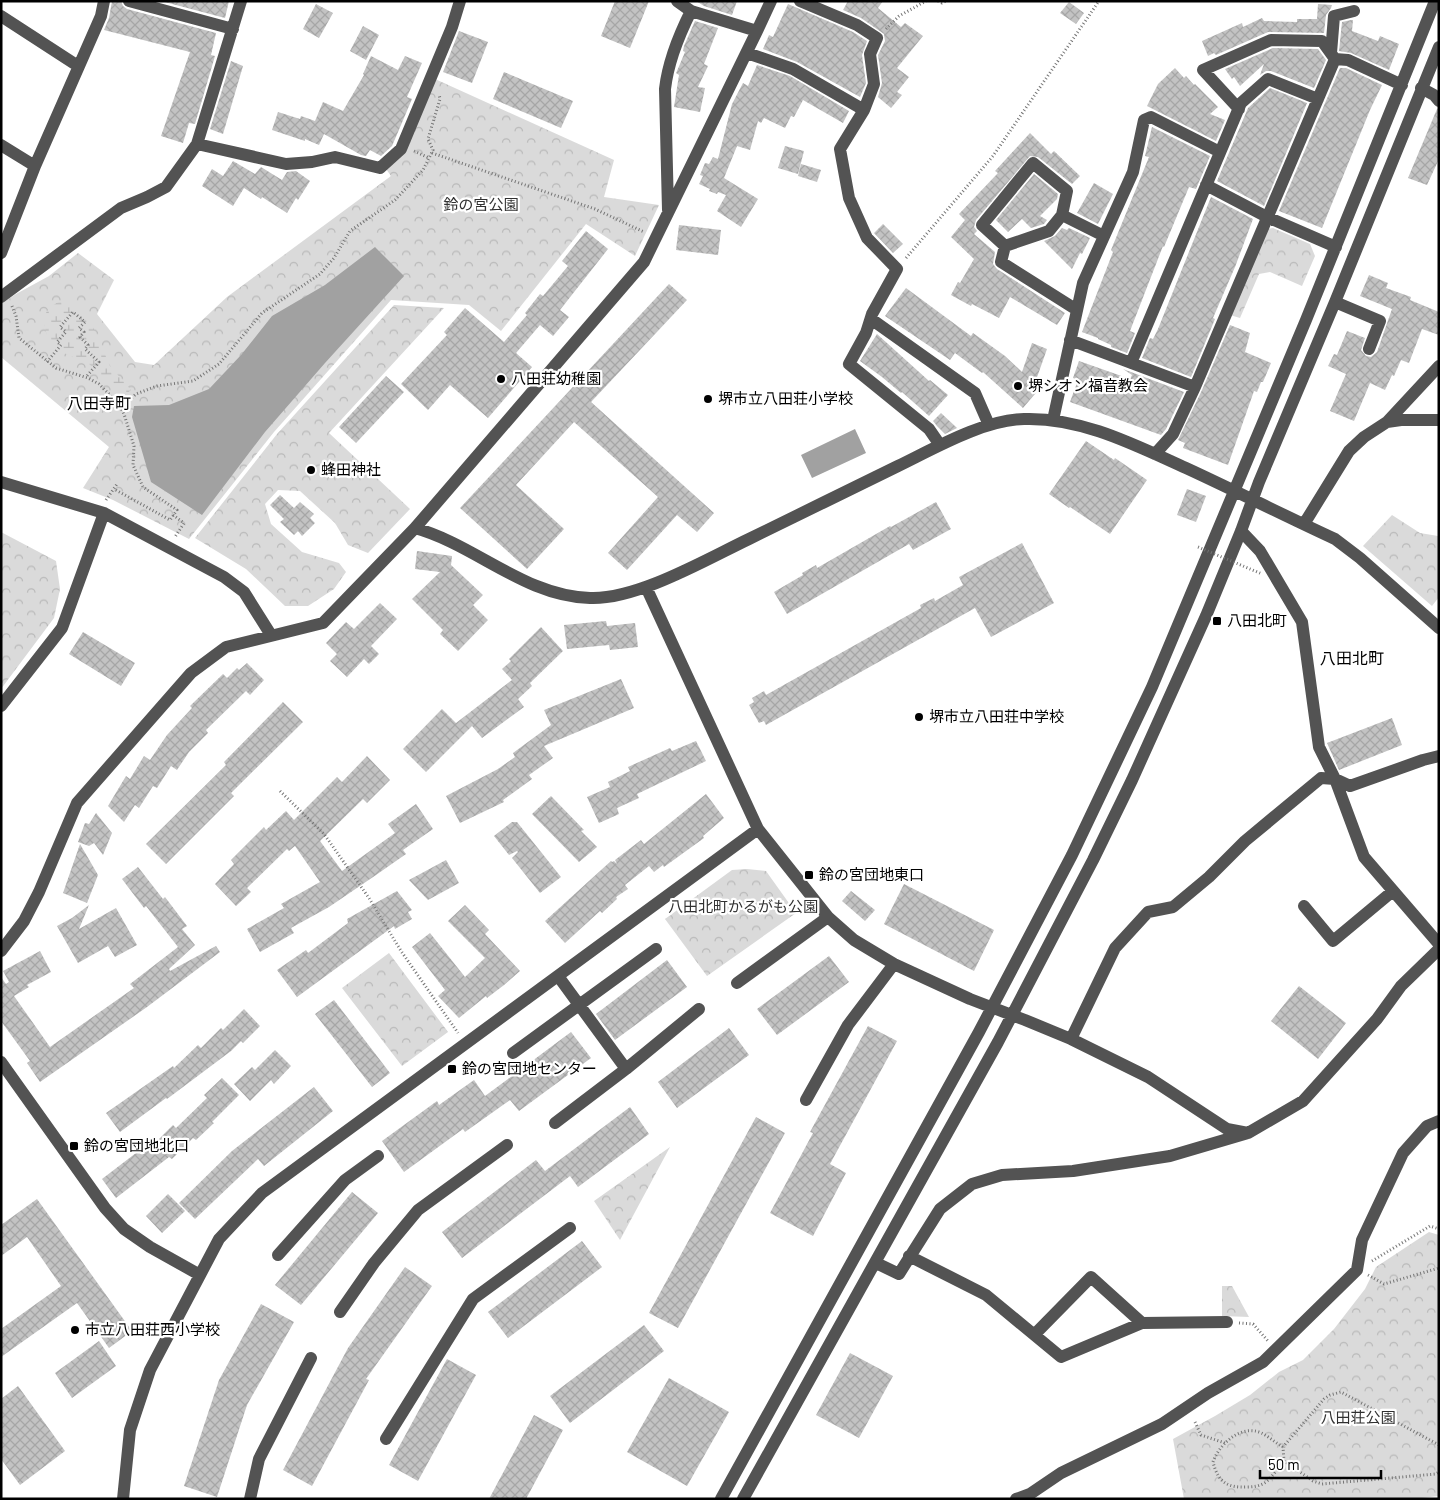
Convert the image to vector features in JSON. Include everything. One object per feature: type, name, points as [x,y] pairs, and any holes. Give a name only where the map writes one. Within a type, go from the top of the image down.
[{"type":"street","points":[[1,253],[35,166],[101,16],[104,1]]},
{"type":"street","points":[[129,1],[233,29]]},
{"type":"street","points":[[6,301],[121,208],[166,187],[196,144],[241,1]]},
{"type":"street","points":[[196,144],[286,164],[312,162],[335,157],[380,168],[401,149],[452,27],[460,1]]},
{"type":"street","points":[[677,1],[691,11],[757,32]]},
{"type":"street","points":[[1,951],[24,921],[39,892],[76,803],[191,673],[226,647],[323,623],[415,528],[644,262],[771,1]]},
{"type":"street","points":[[800,1],[857,25],[877,38],[870,54],[874,84],[864,110],[840,148],[849,198],[867,238],[896,269],[849,364],[929,429],[940,446]]},
{"type":"street","points":[[721,1499],[992,1008],[1072,855],[1147,696],[1336,246],[1435,1]]},
{"type":"street","points":[[668,213],[666,80],[667,72],[691,11]]},
{"type":"street","points":[[1155,454],[1173,434],[1195,387],[1318,99],[1333,56],[1334,16],[1354,11]]},
{"type":"street","points":[[1,16],[78,66]]},
{"type":"street","points":[[1239,109],[1203,70],[1271,40],[1322,41],[1333,56],[1348,60],[1402,85]]},
{"type":"street","points":[[743,1499],[876,1263],[1012,1015],[1132,780],[1206,616],[1439,47]]},
{"type":"street","points":[[747,53],[793,69],[864,110]]},
{"type":"street","points":[[1131,363],[1241,103],[1268,80],[1318,99]]},
{"type":"street","points":[[1422,88],[1434,95],[1439,101]]},
{"type":"street","points":[[1053,420],[1082,283],[1133,172],[1144,120],[1151,117],[1220,152]]},
{"type":"street","points":[[1,145],[35,166]]},
{"type":"street","points":[[1033,163],[1067,191],[1062,215],[1049,231],[1005,246],[982,225],[1033,163]]},
{"type":"street","points":[[1206,185],[1267,217],[1336,246]]},
{"type":"street","points":[[1062,215],[1104,236]]},
{"type":"street","points":[[1005,246],[1001,262],[1077,310]]},
{"type":"street","points":[[1335,302],[1380,321],[1369,349]]},
{"type":"street","points":[[870,320],[975,393],[989,425]]},
{"type":"street","points":[[1070,340],[1195,387]]},
{"type":"street","points":[[1304,524],[1349,451],[1364,437],[1387,422],[1439,366]]},
{"type":"street","points":[[415,528],[430,532],[471,552],[513,576],[544,590],[570,596],[593,598],[628,593],[646,587],[707,559],[940,446],[989,425],[1023,419],[1053,420],[1098,430],[1234,490],[1336,539],[1439,628]]},
{"type":"street","points":[[1387,422],[1439,420]]},
{"type":"street","points":[[1,482],[104,508],[224,578],[244,592],[271,635]]},
{"type":"street","points":[[1,706],[62,628],[104,508]]},
{"type":"street","points":[[1241,531],[1260,551],[1302,622],[1319,747],[1334,779],[1364,857],[1439,944]]},
{"type":"street","points":[[646,587],[758,829],[828,917],[854,940],[894,964],[992,1008],[1071,1040],[1148,1076],[1227,1128],[1248,1133]]},
{"type":"street","points":[[1071,1040],[1116,948],[1148,912],[1173,907],[1245,841],[1321,778],[1334,779],[1350,786],[1439,756]]},
{"type":"street","points":[[123,1499],[130,1430],[150,1370],[220,1239],[262,1193],[758,829]]},
{"type":"street","points":[[1304,906],[1334,941],[1393,891]]},
{"type":"street","points":[[737,983],[828,917]]},
{"type":"street","points":[[513,1053],[656,949]]},
{"type":"street","points":[[876,1263],[899,1274],[940,1209],[972,1184],[1002,1175],[1073,1172],[1170,1156],[1248,1133],[1303,1101],[1377,1019],[1401,986],[1439,949]]},
{"type":"street","points":[[806,1100],[848,1025],[894,964]]},
{"type":"street","points":[[558,976],[626,1069]]},
{"type":"street","points":[[554,1123],[626,1069],[699,1009]]},
{"type":"street","points":[[1,1062],[105,1208],[124,1229],[150,1247],[200,1275]]},
{"type":"street","points":[[1016,1499],[1030,1494],[1061,1473],[1162,1424],[1208,1394],[1263,1362],[1357,1270],[1362,1240],[1403,1153],[1427,1126],[1439,1121]]},
{"type":"street","points":[[340,1312],[374,1263],[418,1210],[507,1145]]},
{"type":"street","points":[[278,1255],[345,1180],[378,1156]]},
{"type":"street","points":[[386,1439],[473,1299],[570,1228]]},
{"type":"street","points":[[909,1256],[986,1295],[1061,1357],[1142,1323],[1232,1322]]},
{"type":"street","points":[[1035,1334],[1091,1277],[1142,1323]]},
{"type":"street","points":[[250,1499],[259,1459],[311,1358]]},
{"type":"path","points":[[877,38],[898,16],[926,1]]},
{"type":"path","points":[[938,1],[942,3],[946,1]]},
{"type":"path","points":[[896,269],[993,156],[1099,1]]},
{"type":"path","points":[[121,407],[136,394],[157,386],[193,380],[218,364],[262,313],[320,274],[334,258],[350,231],[395,200],[423,170],[434,150],[428,139],[440,99],[436,88],[428,84]]},
{"type":"path","points":[[409,149],[430,158]]},
{"type":"path","points":[[432,153],[595,209],[655,238]]},
{"type":"path","points":[[6,301],[16,316],[19,338],[56,368],[86,377],[99,384],[121,407],[134,446],[134,465],[143,487],[177,510],[170,520],[114,489]]},
{"type":"path","points":[[47,362],[61,345],[57,342],[66,332],[60,327],[73,312],[85,322],[79,328],[84,332],[80,338],[88,345],[85,349],[99,362],[86,377]]},
{"type":"path","points":[[104,508],[117,484]]},
{"type":"path","points":[[173,515],[184,523],[174,538]]},
{"type":"path","points":[[1198,547],[1262,574]]},
{"type":"path","points":[[280,792],[324,834],[369,898],[401,951],[458,1034]]},
{"type":"path","points":[[1370,1262],[1430,1226],[1439,1229]]},
{"type":"path","points":[[1367,1268],[1364,1274],[1384,1284],[1439,1268]]},
{"type":"path","points":[[1232,1322],[1253,1324],[1266,1338]]},
{"type":"path","points":[[1282,1447],[1256,1431],[1245,1431],[1225,1443],[1216,1454],[1213,1462],[1216,1473],[1222,1482],[1231,1486],[1258,1486],[1272,1476],[1284,1461],[1282,1447],[1324,1398],[1341,1392],[1439,1445]]},
{"type":"path","points":[[1195,1422],[1201,1435],[1225,1443]]},
{"type":"path","points":[[1284,1461],[1313,1481],[1322,1484],[1436,1474],[1439,1472]]},
{"type":"green space","name":"鈴の宮公園","points":[[435,79],[614,160],[604,197],[659,205],[635,256],[586,224],[501,331],[469,305],[391,300],[274,432],[189,539],[113,500],[83,488],[109,447],[1,357],[1,304],[49,276],[78,253],[114,280],[97,314],[135,362],[154,365],[227,297],[391,176],[386,169]]},
{"type":"green space","points":[[1273,228],[1310,244],[1315,256],[1302,286],[1270,272],[1259,274],[1240,318],[1230,315],[1267,229]]},
{"type":"green space","points":[[63,300],[73,304],[87,314],[110,366],[131,390],[124,396],[88,363],[50,346],[44,318],[49,309]]},
{"type":"green space","name":"蜂田神社","points":[[394,305],[444,308],[329,433],[410,509],[368,553],[348,545],[335,523],[300,491],[278,490],[265,504],[271,524],[302,552],[339,563],[346,572],[334,589],[308,606],[285,606],[246,569],[195,538],[277,434]]},
{"type":"green space","points":[[1392,515],[1420,533],[1438,536],[1439,517],[1439,597],[1432,606],[1363,546]]},
{"type":"green space","points":[[1,532],[56,561],[60,589],[54,618],[1,689]]},
{"type":"green space","name":"八田北町かるがも公園","points":[[732,870],[766,871],[796,913],[707,976],[665,919]]},
{"type":"green space","points":[[389,953],[448,1032],[402,1066],[342,988]]},
{"type":"green space","points":[[670,1147],[620,1240],[594,1201]]},
{"type":"green space","name":"八田荘公園","points":[[1429,1232],[1439,1235],[1439,1496],[1414,1499],[1184,1499],[1173,1439],[1250,1395],[1279,1372],[1303,1360],[1334,1329],[1365,1289],[1376,1267]]},
{"type":"green space","points":[[1222,1286],[1232,1286],[1249,1317],[1222,1316]]},
{"type":"shaded area","points":[[375,247],[404,276],[265,432],[202,515],[151,482],[132,417],[134,406],[169,405],[209,389],[241,355],[272,316],[325,285]]},
{"type":"shaded area","points":[[855,429],[866,453],[812,478],[801,455]]},
{"type":"building","points":[[112,1],[121,1],[127,9],[216,33],[211,55],[215,56],[195,124],[189,123],[183,143],[161,136],[190,52],[104,30],[109,18]]},
{"type":"building","points":[[161,1],[229,1],[225,18]]},
{"type":"building","points":[[615,1],[649,1],[630,48],[601,36]]},
{"type":"building","points":[[696,1],[737,1],[732,15],[704,6]]},
{"type":"building","points":[[848,1],[883,1],[878,8],[901,27],[905,23],[923,36],[897,68],[909,77],[897,92],[902,95],[891,108],[878,97],[882,83],[878,55],[885,41],[884,34],[861,18],[843,10]]},
{"type":"building","points":[[1069,2],[1084,13],[1076,24],[1060,13]]},
{"type":"building","points":[[316,4],[333,13],[319,38],[303,29]]},
{"type":"building","points":[[788,4],[853,32],[867,41],[862,55],[866,83],[860,97],[797,62],[763,49],[769,35],[773,37]]},
{"type":"building","points":[[1318,4],[1332,5],[1326,15],[1324,33],[1268,32],[1216,55],[1214,53],[1208,56],[1202,41],[1242,23],[1243,27],[1262,18],[1264,21],[1297,22],[1297,19],[1317,19]]},
{"type":"building","points":[[1353,20],[1352,31],[1378,41],[1380,36],[1399,44],[1389,70],[1351,53],[1339,51],[1342,22]]},
{"type":"building","points":[[695,21],[718,28],[704,64],[708,66],[698,87],[705,88],[700,112],[674,107],[679,75],[676,73],[685,52],[683,51],[684,46]]},
{"type":"building","points":[[363,26],[379,35],[366,60],[350,51]]},
{"type":"building","points":[[459,31],[488,42],[472,83],[443,72]]},
{"type":"building","points":[[1273,48],[1318,49],[1326,60],[1314,88],[1271,71],[1266,71],[1260,75],[1264,64],[1240,86],[1225,69]]},
{"type":"building","points":[[371,56],[398,70],[405,56],[422,63],[407,97],[412,99],[392,146],[381,156],[370,150],[366,156],[361,155],[324,134],[319,145],[272,130],[278,112],[300,119],[301,116],[315,121],[323,102],[343,111],[364,75]]},
{"type":"building","points":[[231,61],[243,66],[223,134],[210,129]]},
{"type":"building","points":[[757,65],[790,76],[849,111],[843,123],[803,100],[794,117],[791,116],[785,128],[764,118],[761,123],[758,121],[750,150],[737,146],[724,178],[758,199],[741,227],[717,211],[726,195],[709,191],[710,189],[699,184],[703,176],[700,175],[705,163],[709,164],[713,157],[718,159],[732,104],[743,83],[748,86]]},
{"type":"building","points":[[1175,68],[1184,78],[1186,76],[1195,84],[1218,107],[1210,114],[1225,120],[1216,141],[1147,106],[1158,84]]},
{"type":"building","points":[[1340,68],[1346,68],[1382,85],[1322,228],[1279,211]]},
{"type":"building","points":[[504,72],[573,101],[561,128],[493,99]]},
{"type":"building","points":[[1270,88],[1307,103],[1264,206],[1217,181],[1248,108]]},
{"type":"building","points":[[1437,109],[1439,109],[1439,159],[1427,185],[1408,178]]},
{"type":"building","points":[[1152,127],[1210,156],[1196,189],[1189,187],[1163,246],[1130,331],[1135,333],[1127,353],[1082,332],[1113,252],[1111,250],[1149,157],[1145,156]]},
{"type":"building","points":[[1030,133],[1051,154],[1054,151],[1080,176],[1072,184],[1038,157],[1030,156],[976,220],[974,227],[977,231],[974,234],[995,252],[993,264],[997,269],[1065,313],[1057,325],[1010,297],[999,318],[951,295],[974,259],[951,237],[965,220],[959,214],[998,173],[995,171]]},
{"type":"building","points":[[785,146],[804,151],[798,174],[778,168]]},
{"type":"building","points":[[233,161],[255,174],[261,167],[282,180],[287,172],[296,171],[310,181],[287,213],[244,188],[233,206],[202,186],[212,169],[223,176]]},
{"type":"building","points":[[801,164],[821,170],[817,182],[798,176]]},
{"type":"building","points":[[1034,174],[1058,194],[1057,199],[1040,216],[1047,220],[1044,224],[1031,228],[1022,219],[1008,232],[996,220]]},
{"type":"building","points":[[1094,183],[1113,194],[1098,224],[1077,213]]},
{"type":"building","points":[[1211,197],[1253,219],[1191,377],[1142,358],[1150,338],[1153,339],[1158,329]]},
{"type":"building","points":[[883,224],[903,244],[893,253],[874,233]]},
{"type":"building","points":[[679,225],[721,230],[718,255],[676,250]]},
{"type":"building","points":[[1062,228],[1067,230],[1069,228],[1090,238],[1072,269],[1044,241],[1055,236]]},
{"type":"building","points":[[586,231],[608,249],[560,310],[569,317],[553,336],[540,325],[516,353],[532,367],[488,418],[450,385],[428,410],[401,384],[447,335],[444,332],[465,308],[504,342],[527,315],[525,313],[540,294],[543,296],[568,266],[562,261]]},
{"type":"building","points":[[1369,275],[1388,283],[1386,288],[1411,297],[1410,300],[1439,312],[1439,335],[1422,329],[1409,363],[1401,360],[1385,390],[1370,383],[1354,421],[1330,411],[1346,374],[1328,366],[1334,354],[1337,355],[1347,331],[1365,338],[1361,350],[1366,356],[1371,357],[1377,352],[1392,309],[1360,296]]},
{"type":"building","points":[[669,284],[687,300],[591,402],[714,513],[697,532],[677,515],[627,570],[608,553],[658,497],[574,422],[516,485],[564,529],[527,569],[460,508]]},
{"type":"building","points":[[906,288],[971,336],[973,333],[1005,356],[1022,372],[1032,343],[1047,349],[1035,383],[1040,388],[1023,408],[983,372],[955,353],[950,360],[885,316]]},
{"type":"building","points":[[1230,325],[1250,333],[1245,352],[1271,363],[1257,392],[1254,391],[1228,465],[1183,448],[1185,443],[1178,440]]},
{"type":"building","points":[[877,334],[929,381],[948,395],[929,416],[902,392],[860,361]]},
{"type":"building","points":[[1079,361],[1130,379],[1132,375],[1123,369],[1184,392],[1166,429],[1161,435],[1070,402],[1078,380],[1073,378]]},
{"type":"building","points":[[386,376],[404,392],[356,443],[339,427]]},
{"type":"building","points":[[941,413],[957,428],[945,434],[933,421]]},
{"type":"building","points":[[1086,441],[1147,480],[1110,534],[1049,494]]},
{"type":"building","points":[[1187,489],[1206,496],[1196,522],[1177,515]]},
{"type":"building","points":[[280,495],[294,508],[300,502],[314,514],[310,518],[315,523],[302,536],[298,531],[294,535],[280,522],[284,519],[270,505]]},
{"type":"building","points":[[936,502],[951,529],[913,550],[909,544],[787,614],[774,592],[816,565],[817,568]]},
{"type":"building","points":[[1022,543],[1054,603],[991,637],[975,608],[766,725],[764,721],[759,723],[749,705],[754,702],[752,698],[764,691],[766,695],[921,608],[920,605],[934,598],[935,601],[963,585],[959,577]]},
{"type":"building","points":[[417,551],[452,556],[451,565],[483,595],[473,605],[488,620],[458,651],[440,634],[443,630],[412,599],[440,572],[415,569]]},
{"type":"building","points":[[380,603],[397,619],[371,646],[379,654],[369,664],[364,659],[347,677],[330,661],[337,654],[326,643],[346,622],[354,629]]},
{"type":"building","points":[[606,621],[607,626],[635,623],[638,647],[610,650],[609,645],[567,649],[564,625]]},
{"type":"building","points":[[541,627],[563,651],[530,683],[532,686],[518,699],[524,707],[482,738],[472,726],[426,772],[403,749],[442,709],[456,723],[512,680],[502,669],[511,661],[509,659]]},
{"type":"building","points":[[83,632],[135,663],[121,686],[69,654]]},
{"type":"building","points":[[247,663],[264,680],[250,695],[246,691],[206,730],[208,733],[189,752],[177,770],[171,766],[157,788],[153,786],[139,808],[135,805],[124,822],[108,806],[126,776],[130,779],[144,756],[150,760],[167,735],[192,708],[190,706],[223,674],[227,678],[237,668],[239,670]]},
{"type":"building","points":[[621,679],[634,708],[544,746],[553,758],[529,775],[532,779],[503,800],[504,802],[460,823],[446,796],[498,769],[515,757],[513,753],[551,725],[544,710]]},
{"type":"building","points":[[283,702],[303,722],[231,793],[234,796],[166,864],[146,844],[226,765],[224,762]]},
{"type":"building","points":[[1392,718],[1402,745],[1339,770],[1327,743]]},
{"type":"building","points":[[696,741],[706,761],[637,794],[639,798],[617,808],[619,814],[599,823],[587,797],[610,787],[608,782],[630,771],[628,767],[670,748],[672,751]]},
{"type":"building","points":[[367,756],[390,780],[367,803],[363,799],[320,841],[342,871],[395,833],[388,824],[416,804],[433,829],[403,850],[406,854],[329,907],[291,928],[294,933],[260,952],[247,929],[284,908],[281,904],[320,882],[295,846],[289,851],[287,849],[247,888],[251,892],[236,906],[215,884],[234,864],[231,860],[264,827],[266,830],[286,811],[294,820],[337,777],[342,782]]},
{"type":"building","points":[[706,794],[724,818],[703,836],[704,838],[664,867],[663,865],[654,872],[649,866],[625,885],[628,889],[616,897],[617,899],[602,913],[600,911],[565,943],[545,921],[611,861],[617,864],[615,860],[641,840],[644,844]]},
{"type":"building","points":[[551,796],[584,830],[581,831],[597,847],[579,862],[532,814]]},
{"type":"building","points":[[96,813],[112,833],[103,855],[94,843],[89,846],[78,842],[85,823],[89,824]]},
{"type":"building","points":[[512,822],[517,822],[561,877],[540,893],[512,858],[518,852],[509,855],[494,836]]},
{"type":"building","points":[[80,844],[98,875],[87,903],[63,893]]},
{"type":"building","points":[[446,860],[459,883],[428,900],[409,880]]},
{"type":"building","points":[[138,867],[163,899],[165,897],[187,926],[182,929],[195,945],[169,969],[170,971],[216,946],[220,952],[147,1007],[40,1082],[27,1063],[30,1061],[1,1021],[1,977],[6,984],[9,982],[3,971],[40,951],[51,972],[27,985],[29,987],[14,996],[50,1047],[134,988],[130,984],[178,947],[122,879]]},
{"type":"building","points":[[904,884],[994,930],[974,971],[884,924]]},
{"type":"building","points":[[397,891],[412,910],[408,912],[412,919],[395,929],[394,926],[297,997],[277,970],[306,950],[308,953],[348,923],[347,919]]},
{"type":"building","points":[[851,891],[875,910],[865,921],[842,901]]},
{"type":"building","points":[[89,905],[79,929],[116,908],[137,945],[115,957],[108,946],[78,963],[57,926],[72,918]]},
{"type":"building","points":[[465,905],[489,930],[485,934],[520,971],[459,1018],[438,996],[445,990],[412,947],[430,933],[465,977],[485,958],[448,921]]},
{"type":"building","points":[[829,956],[849,982],[777,1035],[757,1009]]},
{"type":"building","points":[[667,960],[687,987],[615,1040],[596,1014]]},
{"type":"building","points":[[1299,986],[1346,1023],[1318,1059],[1271,1021]]},
{"type":"building","points":[[334,1000],[390,1073],[372,1087],[315,1014]]},
{"type":"building","points":[[244,1009],[260,1026],[243,1043],[241,1041],[231,1051],[120,1132],[106,1113],[173,1066],[174,1068],[198,1045],[201,1048]]},
{"type":"building","points":[[868,1026],[897,1041],[830,1164],[846,1173],[813,1236],[770,1213],[813,1133],[810,1132]]},
{"type":"building","points":[[729,1028],[749,1055],[677,1108],[658,1082]]},
{"type":"building","points":[[571,1032],[591,1058],[519,1111],[510,1100],[465,1132],[463,1129],[404,1172],[382,1141],[437,1101],[439,1105],[474,1080],[485,1096]]},
{"type":"building","points":[[275,1050],[291,1066],[274,1084],[271,1080],[250,1101],[234,1084],[252,1067],[255,1070]]},
{"type":"building","points":[[222,1078],[239,1095],[196,1140],[193,1138],[172,1159],[169,1157],[116,1198],[102,1179],[149,1143],[152,1146],[173,1125],[176,1128],[207,1098],[204,1095]]},
{"type":"building","points":[[314,1087],[333,1111],[264,1166],[258,1159],[195,1219],[179,1203],[232,1151]]},
{"type":"building","points":[[630,1107],[649,1134],[578,1187],[570,1176],[462,1258],[442,1232],[536,1160],[545,1171]]},
{"type":"building","points":[[756,1117],[785,1133],[678,1328],[649,1313]]},
{"type":"building","points":[[352,1192],[378,1213],[301,1305],[275,1285]]},
{"type":"building","points":[[168,1194],[185,1211],[162,1233],[146,1216]]},
{"type":"building","points":[[37,1199],[132,1331],[109,1348],[77,1303],[1,1357],[1,1329],[61,1286],[27,1237],[1,1256],[1,1225]]},
{"type":"building","points":[[582,1241],[602,1267],[508,1338],[488,1312]]},
{"type":"building","points":[[405,1267],[432,1286],[366,1379],[369,1380],[312,1486],[283,1470],[348,1348]]},
{"type":"building","points":[[261,1304],[294,1322],[247,1405],[217,1497],[184,1486],[219,1380]]},
{"type":"building","points":[[644,1325],[664,1351],[570,1423],[550,1396]]},
{"type":"building","points":[[99,1341],[116,1366],[72,1398],[55,1373]]},
{"type":"building","points":[[850,1353],[893,1376],[859,1438],[816,1415]]},
{"type":"building","points":[[447,1359],[476,1375],[418,1481],[389,1465]]},
{"type":"building","points":[[669,1378],[729,1412],[687,1486],[627,1452]]},
{"type":"building","points":[[18,1386],[65,1451],[20,1485],[1,1459],[1,1399]]},
{"type":"building","points":[[534,1415],[563,1430],[526,1499],[489,1499]]},
{"type":"place","name":"八田荘幼稚園","points":[[501,379]]},
{"type":"place","name":"堺シオン福音教会","points":[[1018,386]]},
{"type":"place","name":"堺市立八田荘小学校","points":[[708,399]]},
{"type":"place","name":"蜂田神社","points":[[311,470]]},
{"type":"place","name":"八田北町","points":[[1217,621]]},
{"type":"place","name":"堺市立八田荘中学校","points":[[919,717]]},
{"type":"place","name":"鈴の宮団地東口","points":[[809,875]]},
{"type":"place","name":"鈴の宮団地センター","points":[[452,1069]]},
{"type":"place","name":"鈴の宮団地北口","points":[[74,1146]]},
{"type":"place","name":"市立八田荘西小学校","points":[[75,1330]]},
{"type":"district","name":"八田寺町","points":[[99,403]]},
{"type":"district","name":"八田北町","points":[[1352,658]]}]
